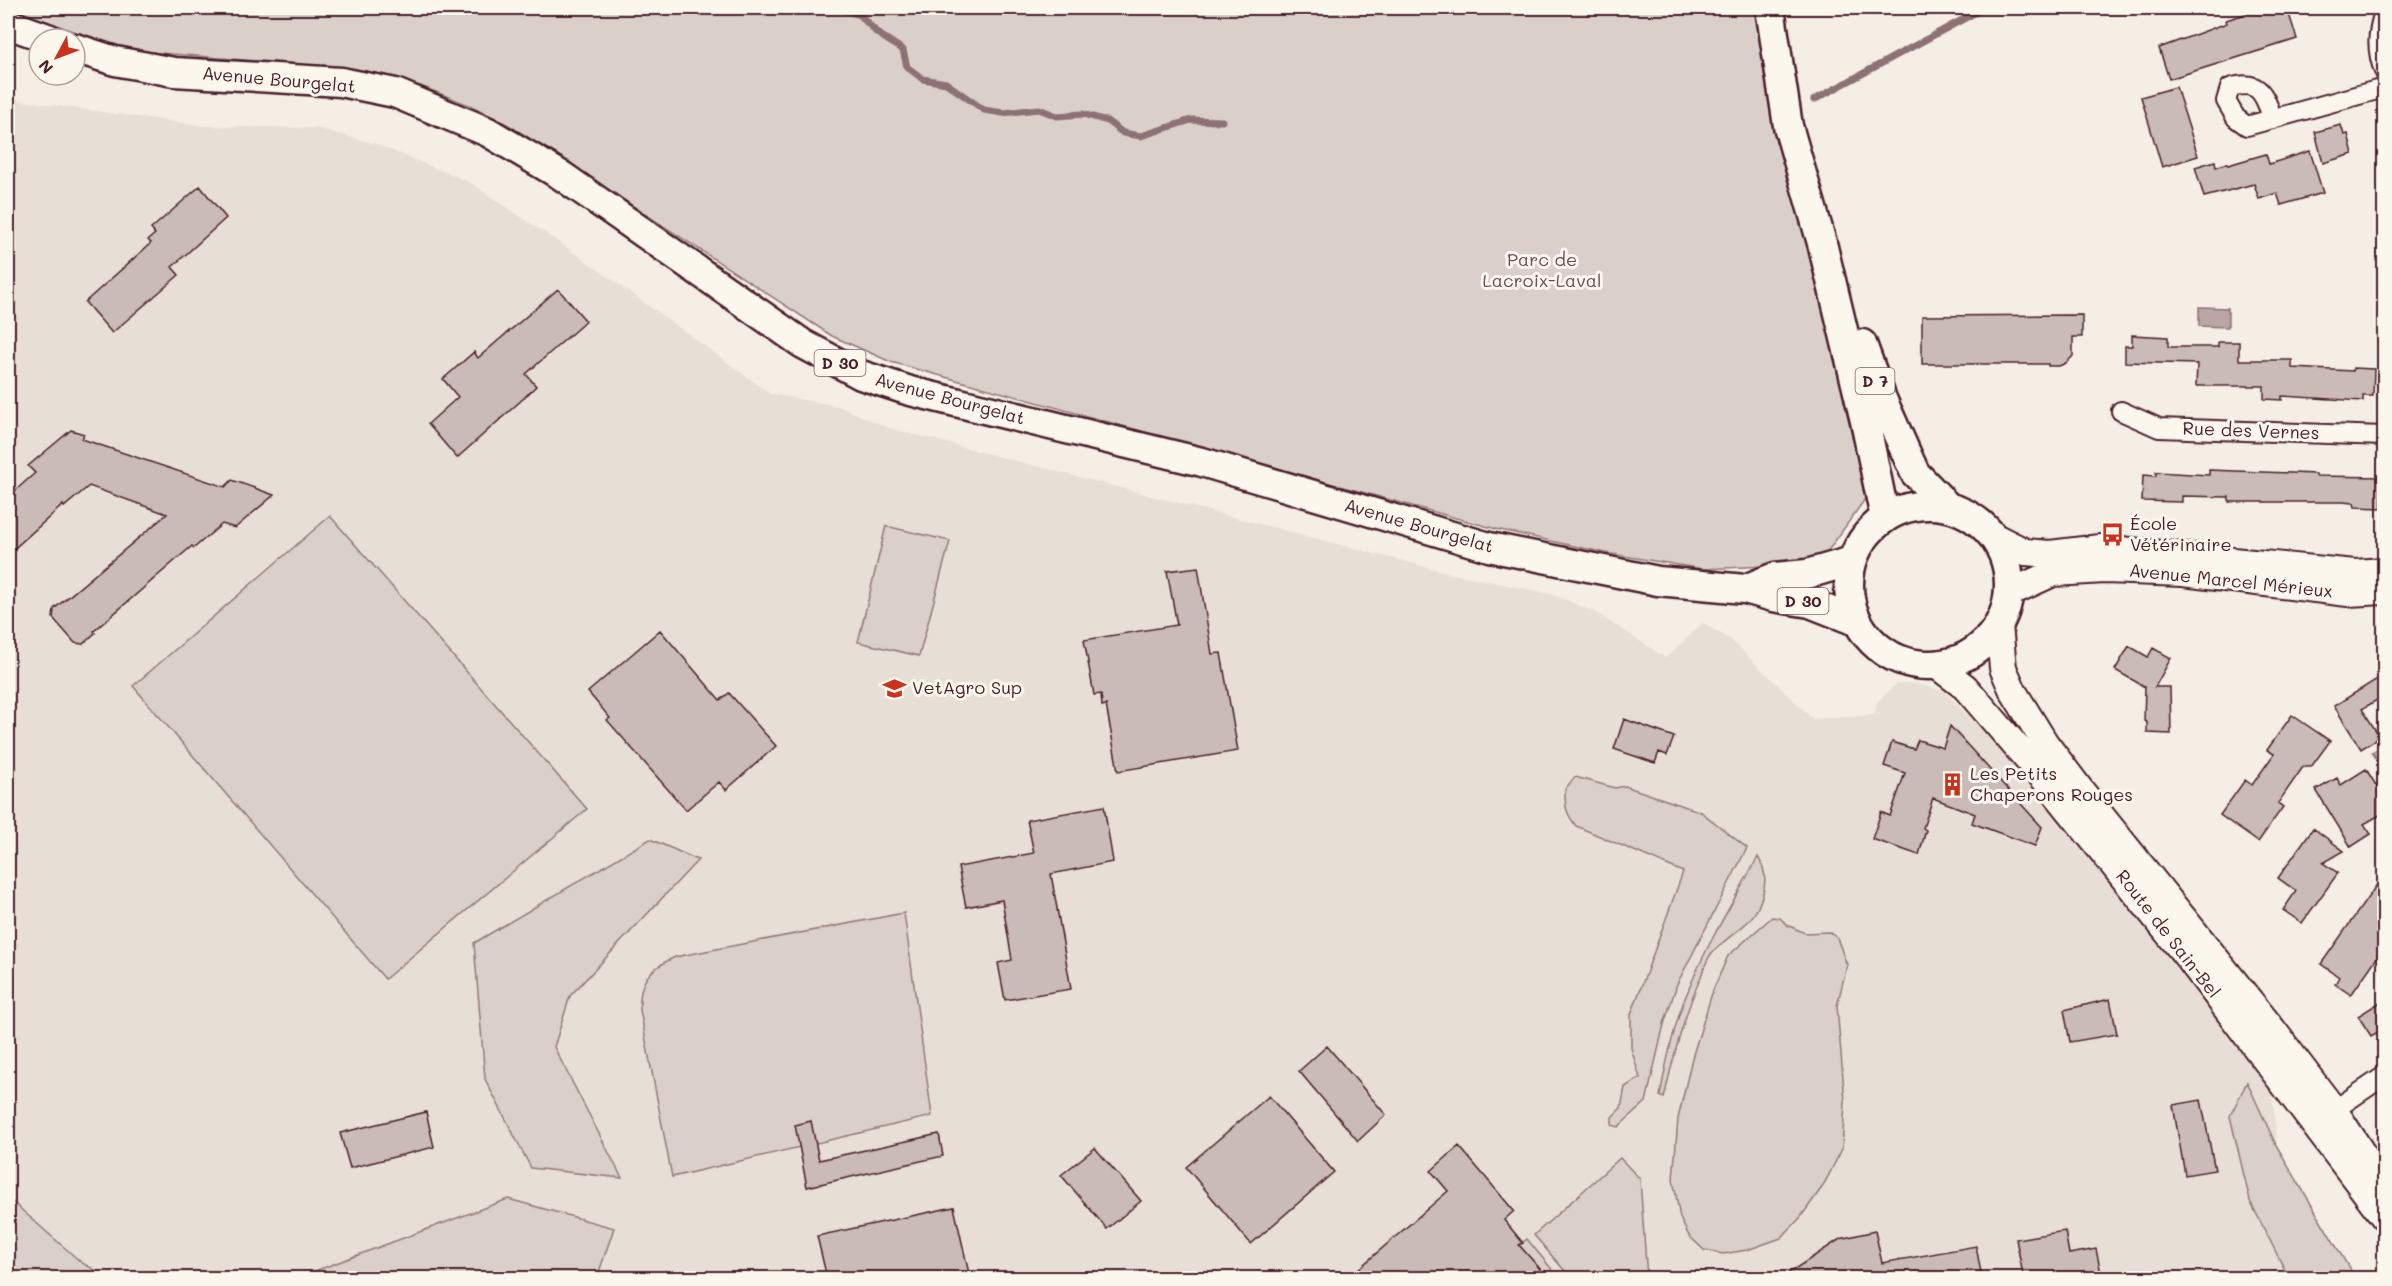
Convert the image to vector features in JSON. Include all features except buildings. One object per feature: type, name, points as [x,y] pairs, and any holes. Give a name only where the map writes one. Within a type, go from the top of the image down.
[{"type":"main road","name":"D 7","points":[[1770,8],[1786,114],[1822,243],[1885,518]]},
{"type":"main road","points":[[8,24],[27,31]]},
{"type":"main road","name":"Avenue Bourgelat","points":[[87,52],[115,61],[174,72],[341,82],[395,93],[488,132],[562,176],[803,344],[861,375],[910,391],[1202,462],[1489,547],[1658,581],[1745,589],[1773,597],[1810,603],[1858,622]]},
{"type":"main road","name":"D 7","points":[[1822,243],[1849,305],[1882,399],[1916,473],[1948,507]]},
{"type":"main road","points":[[1926,504],[1948,507],[1973,518],[1993,536],[2003,553],[2009,573],[2006,610],[1999,625],[1983,645],[1961,659],[1936,665],[1909,662],[1884,651],[1869,638],[1858,622],[1851,603],[1849,582],[1852,561],[1862,541],[1885,518],[1905,508],[1926,504]]},
{"type":"main road","name":"Avenue Marcel Mérieux","points":[[1993,536],[2025,552],[2050,554],[2100,548],[2355,573],[2385,571]]},
{"type":"main road","name":"Avenue Bourgelat","points":[[1745,589],[1775,577],[1807,574],[1852,561]]},
{"type":"main road","name":"Avenue Marcel Mérieux","points":[[2009,593],[2053,573],[2105,570],[2183,573],[2348,593],[2385,591]]},
{"type":"main road","name":"Route de Sain-Bel","points":[[1999,625],[2003,668],[2013,691],[2045,743],[2334,1110],[2385,1187]]},
{"type":"main road","name":"Route de Sain-Bel","points":[[1936,665],[1965,687],[2046,782],[2245,1033],[2385,1216]]},
{"type":"street","points":[[2385,12],[2379,28],[2378,55],[2385,71]]},
{"type":"street","points":[[2273,119],[2385,88]]},
{"type":"street","name":"Rue des Vernes","points":[[2121,411],[2159,428],[2385,436]]},
{"type":"street","points":[[2245,1033],[2260,1033],[2319,1109],[2334,1110],[2385,1076]]},
{"type":"shaded area","name":"VetAgro Sup","points":[[8,99],[204,126],[316,128],[376,144],[469,182],[582,258],[771,394],[838,406],[889,428],[1449,573],[1551,594],[1595,612],[1666,658],[1703,623],[1731,640],[1813,719],[1874,715],[1878,701],[1897,684],[1913,683],[1944,691],[1986,734],[2232,1023],[2271,1083],[2279,1166],[2321,1278],[8,1278]]},
{"type":"shaded area","points":[[2199,307],[2228,308],[2228,327],[2199,326]]},
{"type":"shaded area","points":[[2384,745],[2384,767],[2372,752]]},
{"type":"green space","name":"Parc de Lacroix-Laval","points":[[10,8],[1761,8],[1810,249],[1851,423],[1865,499],[1825,555],[1786,565],[1703,569],[1606,553],[1496,529],[891,362],[832,336],[512,127],[474,107],[421,86],[355,69],[149,52],[106,43],[87,36],[87,27],[62,27]]},
{"type":"green space","points":[[330,516],[587,809],[385,979],[133,686]]},
{"type":"green space","points":[[886,526],[950,541],[919,656],[858,642]]},
{"type":"green space","points":[[1575,777],[1615,788],[1625,786],[1701,812],[1747,848],[1677,984],[1664,1024],[1646,1102],[1618,1127],[1612,1125],[1612,1117],[1621,1108],[1625,1087],[1640,1078],[1631,1048],[1631,1015],[1683,872],[1576,826],[1568,813],[1565,795],[1565,789]]},
{"type":"green space","points":[[650,839],[698,860],[570,996],[554,1047],[622,1178],[531,1168],[485,1079],[474,943]]},
{"type":"green space","points":[[1758,857],[1765,881],[1759,905],[1750,919],[1717,948],[1708,960],[1684,1023],[1664,1098],[1660,1096],[1666,1067],[1685,997],[1714,936]]},
{"type":"green space","points":[[904,913],[932,1116],[672,1177],[640,1010],[643,984],[652,971],[675,957]]},
{"type":"green space","points":[[1772,917],[1780,918],[1787,925],[1805,933],[1829,932],[1837,938],[1847,965],[1837,1006],[1845,1102],[1842,1149],[1823,1186],[1800,1218],[1781,1238],[1747,1250],[1723,1254],[1704,1250],[1689,1236],[1680,1218],[1673,1179],[1678,1119],[1692,1058],[1713,990],[1728,956]]},
{"type":"green space","points":[[2247,1082],[2276,1145],[2355,1278],[2289,1278],[2250,1201],[2230,1116]]},
{"type":"green space","points":[[1620,1158],[1640,1179],[1647,1278],[1571,1278],[1534,1235]]},
{"type":"green space","points":[[8,1198],[82,1263],[110,1278],[8,1278]]},
{"type":"green space","points":[[508,1199],[614,1228],[597,1278],[296,1278]]},
{"type":"green space","points":[[1527,1239],[1559,1278],[1548,1278],[1519,1245]]},
{"type":"waterway","points":[[837,8],[860,15],[877,33],[903,50],[907,67],[923,79],[946,83],[984,110],[1003,113],[1039,109],[1057,116],[1083,114],[1107,121],[1123,133],[1141,136],[1191,120],[1222,121]]},
{"type":"waterway","points":[[1814,100],[1984,8]]},
{"type":"place","name":"École Vétérinaire","points":[[2112,534]]},
{"type":"place","name":"VetAgro Sup","points":[[894,688]]},
{"type":"place","name":"Les Petits Chaperons Rouges","points":[[1952,784]]}]
